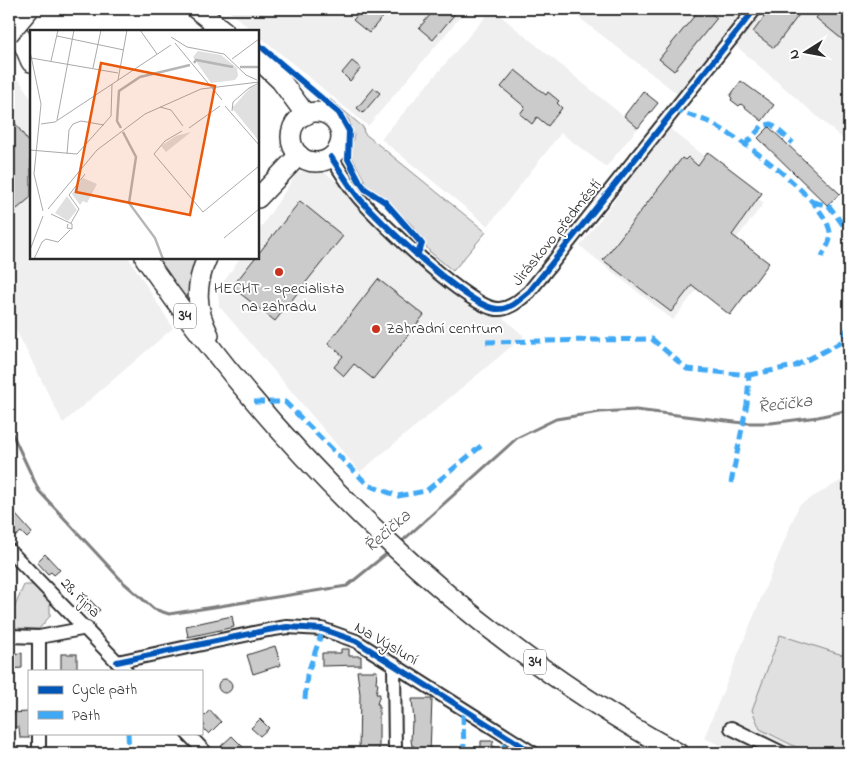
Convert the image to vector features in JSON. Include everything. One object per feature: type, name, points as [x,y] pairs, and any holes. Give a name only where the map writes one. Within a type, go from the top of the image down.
[{"type":"main road","points":[[9,34],[30,9]]},
{"type":"main road","points":[[196,9],[223,30]]},
{"type":"main road","points":[[9,11],[30,60]]},
{"type":"main road","points":[[259,61],[281,81],[306,115]]},
{"type":"main road","points":[[321,113],[329,116],[339,128],[340,144],[331,157],[317,162],[309,161],[299,155],[293,147],[292,132],[300,119],[306,115],[321,113]]},
{"type":"main road","points":[[259,197],[299,155]]},
{"type":"main road","name":"34","points":[[146,259],[184,314],[229,371],[313,467],[403,555],[434,583],[560,681],[640,733],[678,753]]},
{"type":"main road","points":[[207,259],[197,289],[200,312],[204,325],[229,371]]},
{"type":"street","name":"Jiráskovo předměstí","points":[[331,157],[359,197],[417,255],[479,304],[499,310],[513,305],[529,292],[755,9]]},
{"type":"street","name":"28. října","points":[[9,550],[122,666]]},
{"type":"street","name":"Na Výsluní","points":[[122,666],[268,630],[305,627],[322,629],[342,634],[394,664],[533,753]]},
{"type":"street","points":[[9,636],[39,637],[87,628]]},
{"type":"street","points":[[39,637],[39,670]]},
{"type":"street","points":[[394,664],[395,753]]},
{"type":"street","points":[[731,728],[782,753]]},
{"type":"street","points":[[39,734],[39,753]]},
{"type":"street","points":[[188,734],[206,753]]},
{"type":"shaded area","points":[[226,9],[467,9],[368,126],[259,36],[259,30],[252,30]]},
{"type":"shaded area","points":[[492,9],[638,128],[606,167],[561,133],[488,226],[381,139]]},
{"type":"shaded area","points":[[568,9],[750,9],[679,95]]},
{"type":"shaded area","points":[[764,9],[849,9],[849,144],[735,45]]},
{"type":"shaded area","points":[[19,79],[30,97],[30,259],[130,259],[173,328],[63,423],[9,316],[9,89]]},
{"type":"shaded area","points":[[330,99],[363,127],[364,133],[486,232],[453,271],[429,251],[412,225],[381,195],[369,189],[352,157],[351,150],[354,135],[349,120]]},
{"type":"shaded area","points":[[669,128],[764,203],[673,320],[580,246]]},
{"type":"shaded area","points":[[315,167],[327,174],[434,258],[524,336],[360,472],[219,306],[218,290],[239,259],[259,259],[259,230],[297,173]]},
{"type":"shaded area","points":[[154,259],[196,259],[188,301],[185,305]]},
{"type":"shaded area","points":[[849,476],[849,753],[738,753],[704,738],[799,505]]},
{"type":"shaded area","points":[[24,585],[35,585],[50,600],[50,616],[39,629],[14,628],[9,630],[9,620]]},
{"type":"shaded area","points":[[780,635],[849,657],[849,753],[808,753],[760,729],[752,710]]},
{"type":"building","points":[[363,9],[389,9],[369,33],[353,20]]},
{"type":"building","points":[[435,9],[459,9],[433,40],[419,28]]},
{"type":"building","points":[[700,9],[705,9],[717,18],[674,71],[659,59]]},
{"type":"building","points":[[770,9],[797,9],[801,12],[774,48],[753,32]]},
{"type":"building","points":[[823,9],[837,9],[849,18],[849,45],[816,18]]},
{"type":"building","points":[[352,61],[361,68],[350,81],[342,73]]},
{"type":"building","points":[[515,70],[546,95],[548,92],[559,101],[557,103],[562,108],[548,126],[537,117],[532,124],[520,114],[525,107],[501,87]]},
{"type":"building","points":[[741,81],[774,105],[762,121],[741,104],[739,106],[731,100],[730,96]]},
{"type":"building","points":[[374,88],[380,93],[363,113],[357,108]]},
{"type":"building","points":[[643,91],[658,103],[638,128],[624,116]]},
{"type":"building","points":[[9,115],[30,144],[30,198],[17,209],[9,200]]},
{"type":"building","points":[[769,127],[840,194],[827,205],[758,138]]},
{"type":"building","points":[[708,152],[762,193],[732,235],[769,263],[730,315],[692,285],[671,312],[603,260],[682,158],[685,160],[688,157],[698,166]]},
{"type":"building","name":"HECHT - specialista na zahradu","points":[[300,201],[343,236],[275,321],[232,287],[254,259],[259,259],[259,253]]},
{"type":"building","name":"Zahradní centrum","points":[[378,279],[424,315],[373,379],[354,364],[344,376],[334,367],[343,356],[328,343]]},
{"type":"building","points":[[9,507],[32,533],[27,538],[21,532],[16,536],[9,528]]},
{"type":"building","points":[[45,554],[60,570],[54,575],[51,572],[48,574],[37,562]]},
{"type":"building","points":[[88,598],[100,610],[91,618],[80,606]]},
{"type":"building","points":[[232,616],[234,627],[188,637],[186,626]]},
{"type":"building","points":[[275,646],[281,665],[253,674],[247,655]]},
{"type":"building","points":[[341,649],[349,649],[349,656],[361,656],[361,665],[322,666],[322,653],[341,653]]},
{"type":"building","points":[[22,653],[22,668],[9,669],[9,654]]},
{"type":"building","points":[[61,654],[77,654],[77,670],[61,670]]},
{"type":"building","points":[[357,671],[377,671],[376,683],[378,684],[376,694],[380,694],[377,704],[379,704],[379,753],[359,753],[360,694]]},
{"type":"building","points":[[225,679],[230,681],[232,686],[230,691],[225,693],[220,691],[218,686],[220,681]]},
{"type":"building","points":[[412,699],[432,699],[430,753],[414,753],[414,746],[412,746],[411,740],[412,722],[414,722]]},
{"type":"building","points":[[210,710],[221,722],[209,734],[203,728],[205,726],[202,718]]},
{"type":"building","points":[[28,712],[29,738],[20,738],[19,727],[9,727],[9,713]]},
{"type":"building","points":[[260,719],[269,728],[260,736],[251,728]]},
{"type":"building","points":[[232,736],[249,753],[228,753],[221,746]]},
{"type":"building","points":[[481,741],[494,741],[492,745],[504,753],[481,753]]},
{"type":"waterway","name":"Řečička","points":[[399,544],[517,438],[556,419],[600,412],[636,410],[743,423],[771,423],[818,417],[849,410]]},
{"type":"waterway","name":"Řečička","points":[[9,427],[39,491],[124,583],[154,609],[169,614],[347,586],[390,551]]},
{"type":"marked path","points":[[673,110],[705,120],[723,130],[761,156],[802,191],[818,209],[828,225],[830,239],[822,257]]},
{"type":"marked path","points":[[745,145],[762,126],[771,124],[793,143]]},
{"type":"marked path","points":[[813,202],[829,206],[849,233]]},
{"type":"marked path","points":[[749,375],[795,366],[840,343],[849,326]]},
{"type":"marked path","points":[[486,342],[652,339],[687,369],[749,375],[747,404],[731,483]]},
{"type":"marked path","points":[[254,402],[285,402],[368,485],[398,496],[426,491],[481,446]]},
{"type":"marked path","points":[[305,699],[307,675],[321,635]]},
{"type":"marked path","points":[[463,714],[464,753]]},
{"type":"marked path","points":[[128,734],[129,753]]},
{"type":"marked path","points":[[500,753],[509,738]]},
{"type":"cycle path","points":[[331,157],[359,198],[426,263],[469,296],[486,306],[503,309],[515,303],[529,292],[755,9]]},
{"type":"cycle path","points":[[259,45],[339,113],[349,131],[348,159],[360,182],[365,189],[385,202],[422,244],[417,255]]},
{"type":"cycle path","points":[[117,662],[268,630],[287,627],[322,629],[356,641],[533,753]]},
{"type":"place","name":"HECHT - specialista na zahradu","points":[[279,272]]},
{"type":"place","name":"Zahradní centrum","points":[[376,329]]}]
